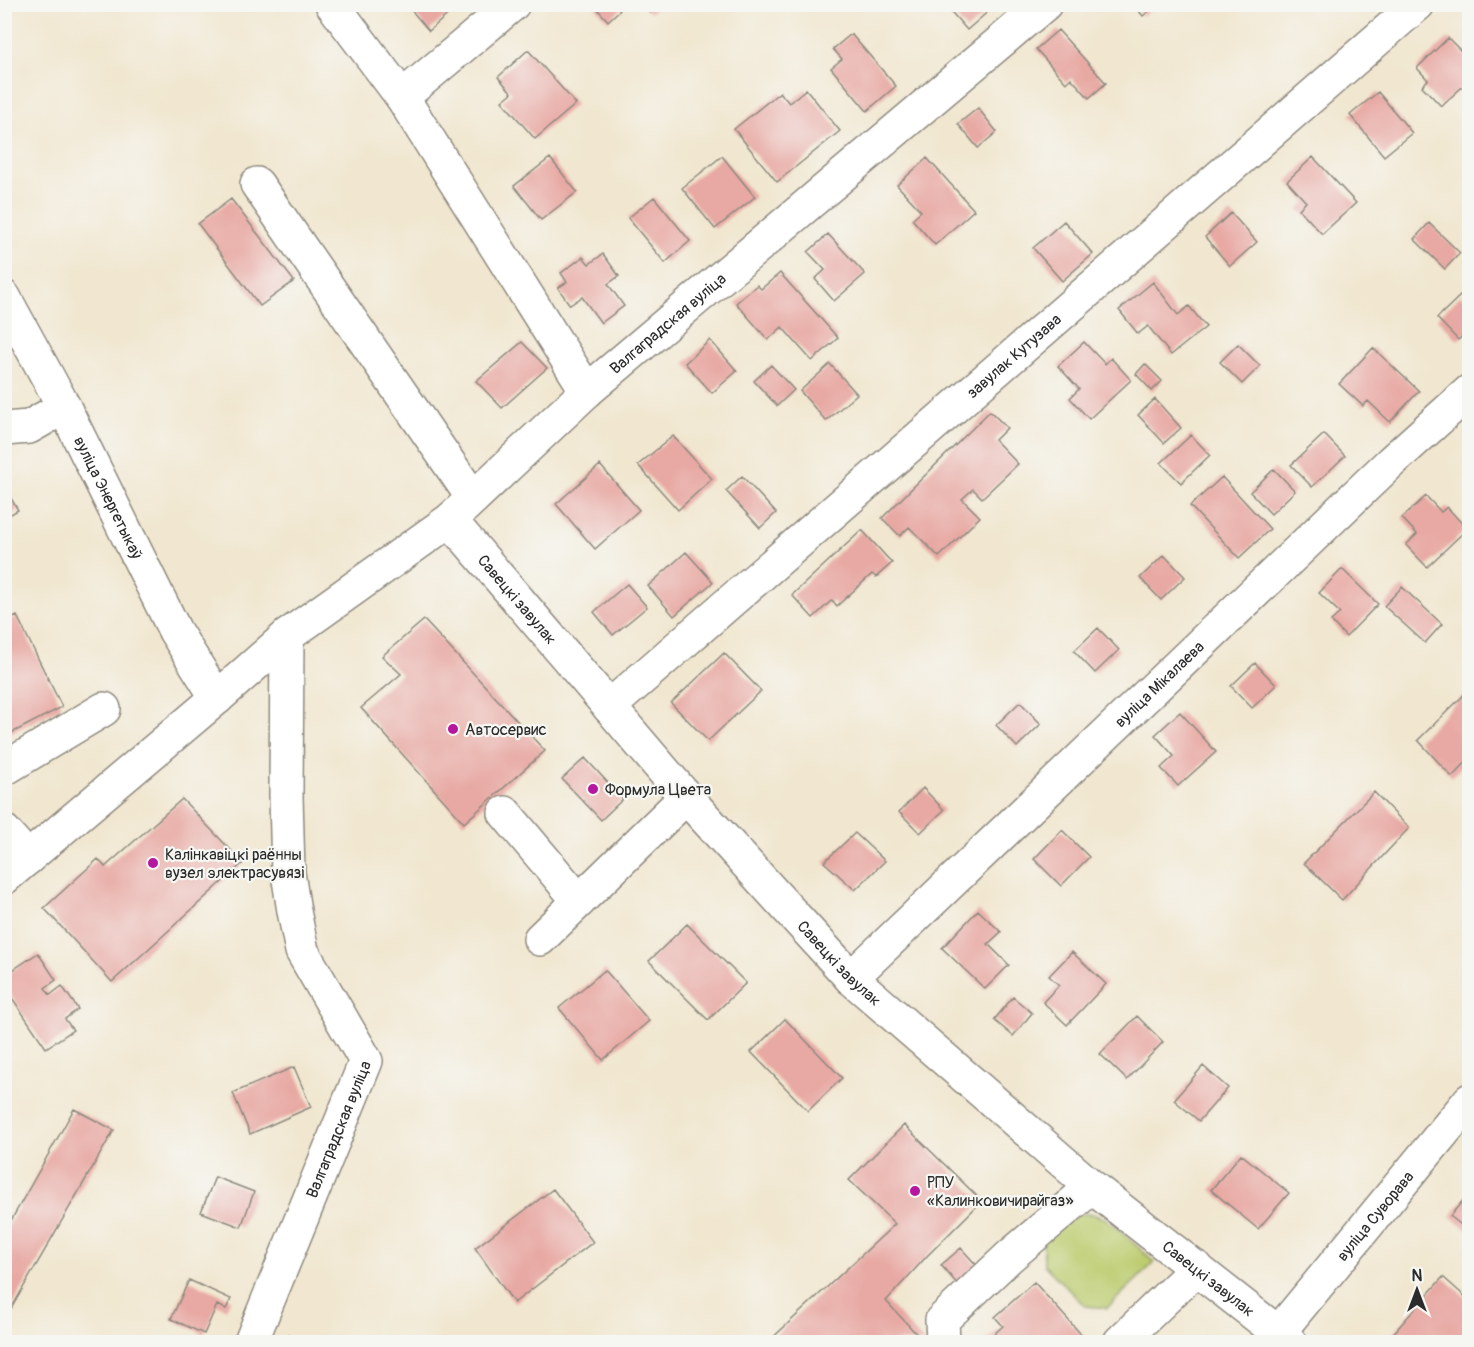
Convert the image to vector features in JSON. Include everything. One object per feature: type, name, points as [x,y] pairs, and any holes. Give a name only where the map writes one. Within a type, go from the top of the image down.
[{"type":"street","points":[[332,4],[402,97],[586,391]]},
{"type":"street","points":[[402,97],[513,4]]},
{"type":"street","name":"Валгаградская вуліца","points":[[16,868],[287,636],[450,520],[586,391],[1045,4]]},
{"type":"street","name":"завулак Кутузава","points":[[609,707],[1418,4]]},
{"type":"street","points":[[257,184],[473,498]]},
{"type":"street","name":"вуліца Энергетыкаў","points":[[4,297],[64,407],[175,631],[217,698]]},
{"type":"street","name":"вуліца Мікалаева","points":[[851,978],[1382,470],[1470,392]]},
{"type":"street","points":[[4,429],[29,427],[64,407]]},
{"type":"street","name":"Савецкі завулак","points":[[450,520],[686,797],[851,978],[1092,1187],[1284,1338]]},
{"type":"street","name":"Валгаградская вуліца","points":[[251,1342],[366,1061],[302,951],[294,911],[288,873],[286,796],[287,636]]},
{"type":"street","points":[[4,769],[104,709]]},
{"type":"street","points":[[540,939],[686,797]]},
{"type":"street","points":[[506,813],[579,901]]},
{"type":"street","points":[[4,831],[16,868]]},
{"type":"street","name":"вуліца Суворава","points":[[1284,1338],[1470,1100]]},
{"type":"street","points":[[943,1342],[942,1320],[1010,1256],[1092,1187]]},
{"type":"street","points":[[1120,1342],[1197,1268]]},
{"type":"green space","points":[[1079,1214],[1093,1214],[1106,1219],[1155,1262],[1107,1308],[1085,1306],[1044,1265],[1043,1240]]},
{"type":"building","points":[[406,4],[460,4],[429,31]]},
{"type":"building","points":[[593,4],[619,4],[622,8],[608,21]]},
{"type":"building","points":[[642,4],[661,4],[650,13]]},
{"type":"building","points":[[950,4],[987,4],[991,9],[967,30],[947,7]]},
{"type":"building","points":[[1133,4],[1157,4],[1143,16]]},
{"type":"building","points":[[1058,30],[1106,83],[1089,98],[1071,78],[1066,83],[1036,49]]},
{"type":"building","points":[[851,34],[896,86],[867,111],[831,68],[842,59],[833,49]]},
{"type":"building","points":[[1448,38],[1470,60],[1470,80],[1441,106],[1422,86],[1428,80],[1417,68]]},
{"type":"building","points":[[528,50],[576,104],[535,139],[502,101],[512,93],[498,77]]},
{"type":"building","points":[[806,89],[840,131],[777,182],[734,129],[780,92],[789,103]]},
{"type":"building","points":[[1378,92],[1412,133],[1384,156],[1350,115]]},
{"type":"building","points":[[978,108],[997,132],[978,148],[958,124]]},
{"type":"building","points":[[722,156],[755,197],[715,229],[682,188]]},
{"type":"building","points":[[1313,157],[1356,203],[1322,234],[1299,209],[1306,202],[1287,181]]},
{"type":"building","points":[[550,158],[577,192],[541,220],[514,186]]},
{"type":"building","points":[[927,158],[974,210],[935,245],[912,219],[921,211],[897,185]]},
{"type":"building","points":[[654,197],[690,241],[665,263],[628,218]]},
{"type":"building","points":[[231,199],[294,281],[260,306],[198,224]]},
{"type":"building","points":[[1231,213],[1257,242],[1230,266],[1205,237]]},
{"type":"building","points":[[1064,221],[1093,254],[1062,281],[1033,248]]},
{"type":"building","points":[[1429,223],[1460,253],[1445,269],[1414,239]]},
{"type":"building","points":[[828,234],[865,274],[834,301],[815,279],[825,270],[808,252]]},
{"type":"building","points":[[603,254],[619,276],[608,284],[624,306],[601,323],[582,297],[570,305],[558,288],[567,282],[561,273],[583,257],[589,264]]},
{"type":"building","points":[[780,273],[838,338],[812,361],[782,327],[768,340],[736,303],[757,285],[761,289]]},
{"type":"building","points":[[1153,282],[1178,315],[1189,306],[1206,327],[1171,355],[1148,326],[1138,334],[1119,310]]},
{"type":"building","points":[[1461,295],[1470,304],[1470,329],[1458,340],[1437,318]]},
{"type":"building","points":[[710,340],[737,371],[712,393],[685,363]]},
{"type":"building","points":[[522,342],[547,368],[502,408],[476,381]]},
{"type":"building","points":[[1084,342],[1105,364],[1111,358],[1131,380],[1089,419],[1070,398],[1079,389],[1058,366]]},
{"type":"building","points":[[1238,344],[1260,366],[1242,384],[1220,362]]},
{"type":"building","points":[[1373,348],[1419,391],[1390,422],[1368,401],[1363,406],[1339,384]]},
{"type":"building","points":[[830,364],[857,394],[826,421],[800,391]]},
{"type":"building","points":[[1145,364],[1162,381],[1152,391],[1136,374]]},
{"type":"building","points":[[771,365],[794,390],[777,406],[754,381]]},
{"type":"building","points":[[1155,399],[1181,428],[1164,443],[1138,415]]},
{"type":"building","points":[[990,411],[1007,428],[995,440],[1018,464],[982,498],[973,489],[962,499],[980,517],[939,557],[909,527],[900,536],[882,518]]},
{"type":"building","points":[[1324,434],[1345,456],[1312,487],[1291,465]]},
{"type":"building","points":[[1191,435],[1210,455],[1181,483],[1161,463]]},
{"type":"building","points":[[673,436],[712,479],[678,510],[638,465]]},
{"type":"building","points":[[600,465],[639,510],[595,549],[556,504]]},
{"type":"building","points":[[1274,469],[1295,491],[1271,514],[1250,492]]},
{"type":"building","points":[[742,476],[776,513],[760,528],[726,491]]},
{"type":"building","points":[[1222,477],[1270,529],[1239,558],[1190,506]]},
{"type":"building","points":[[4,487],[18,510],[4,518]]},
{"type":"building","points":[[1426,496],[1441,512],[1447,507],[1467,529],[1427,567],[1406,545],[1417,534],[1402,518]]},
{"type":"building","points":[[862,530],[892,563],[876,577],[872,574],[837,606],[832,600],[813,618],[792,595]]},
{"type":"building","points":[[686,552],[713,582],[674,616],[648,586]]},
{"type":"building","points":[[1164,555],[1185,577],[1161,600],[1140,578]]},
{"type":"building","points":[[1342,569],[1378,604],[1346,637],[1331,621],[1340,613],[1319,593]]},
{"type":"building","points":[[627,584],[647,607],[613,635],[594,612]]},
{"type":"building","points":[[1402,587],[1442,624],[1425,643],[1384,606]]},
{"type":"building","points":[[17,616],[62,707],[4,737],[4,622]]},
{"type":"building","name":"Автосервис","points":[[424,620],[545,751],[464,823],[361,708],[401,674],[382,656]]},
{"type":"building","points":[[1098,628],[1119,650],[1095,673],[1074,651]]},
{"type":"building","points":[[724,653],[761,691],[708,741],[671,703]]},
{"type":"building","points":[[1255,663],[1276,685],[1252,708],[1231,686]]},
{"type":"building","points":[[1470,689],[1470,758],[1452,777],[1418,740]]},
{"type":"building","points":[[1020,702],[1041,724],[1017,747],[996,725]]},
{"type":"building","points":[[1180,712],[1216,752],[1178,786],[1161,768],[1174,756],[1155,735]]},
{"type":"building","name":"Формула Цвета","points":[[585,758],[623,799],[601,820],[562,779]]},
{"type":"building","points":[[923,788],[944,810],[920,833],[899,812]]},
{"type":"building","points":[[1374,792],[1409,828],[1342,900],[1304,863]]},
{"type":"building","points":[[182,799],[243,863],[112,982],[44,908],[98,859],[105,867]]},
{"type":"building","points":[[1062,830],[1089,857],[1061,886],[1034,859]]},
{"type":"building","points":[[855,833],[885,861],[855,890],[824,862]]},
{"type":"building","points":[[978,910],[1001,932],[988,944],[1009,965],[985,989],[942,948]]},
{"type":"building","points":[[687,924],[746,983],[708,1020],[649,961]]},
{"type":"building","points":[[1072,952],[1106,984],[1067,1025],[1043,1002],[1059,985],[1049,976]]},
{"type":"building","points":[[38,953],[56,980],[45,988],[50,995],[62,986],[78,1009],[65,1019],[73,1030],[46,1048],[4,986],[4,976]]},
{"type":"building","points":[[605,970],[649,1021],[603,1060],[559,1008]]},
{"type":"building","points":[[1013,997],[1032,1013],[1013,1036],[994,1020]]},
{"type":"building","points":[[1137,1016],[1163,1042],[1127,1080],[1100,1054]]},
{"type":"building","points":[[785,1019],[842,1078],[808,1111],[751,1052]]},
{"type":"building","points":[[1203,1066],[1228,1088],[1199,1121],[1174,1100]]},
{"type":"building","points":[[294,1067],[311,1107],[250,1134],[233,1093]]},
{"type":"building","points":[[74,1109],[114,1130],[4,1321],[4,1233]]},
{"type":"building","points":[[904,1125],[982,1201],[886,1301],[924,1342],[768,1342],[895,1224],[849,1180]]},
{"type":"building","points":[[1241,1154],[1289,1193],[1258,1229],[1211,1190]]},
{"type":"building","points":[[215,1177],[254,1192],[241,1227],[201,1212]]},
{"type":"building","points":[[553,1189],[593,1242],[514,1303],[475,1248]]},
{"type":"building","points":[[1470,1192],[1470,1232],[1450,1216]]},
{"type":"building","points":[[961,1248],[979,1268],[959,1286],[941,1265]]},
{"type":"building","points":[[1443,1277],[1470,1301],[1470,1342],[1399,1342],[1391,1336]]},
{"type":"building","points":[[189,1280],[231,1299],[226,1309],[217,1305],[204,1334],[171,1319]]},
{"type":"building","points":[[1034,1282],[1088,1342],[985,1342],[1003,1326],[995,1317]]},
{"type":"place","name":"Автосервис","points":[[453,729]]},
{"type":"place","name":"Формула Цвета","points":[[593,789]]},
{"type":"place","name":"Калінкавіцкі раённы вузел электрасувязі","points":[[153,863]]},
{"type":"place","name":"РПУ «Калинковичирайгаз»","points":[[915,1191]]}]
